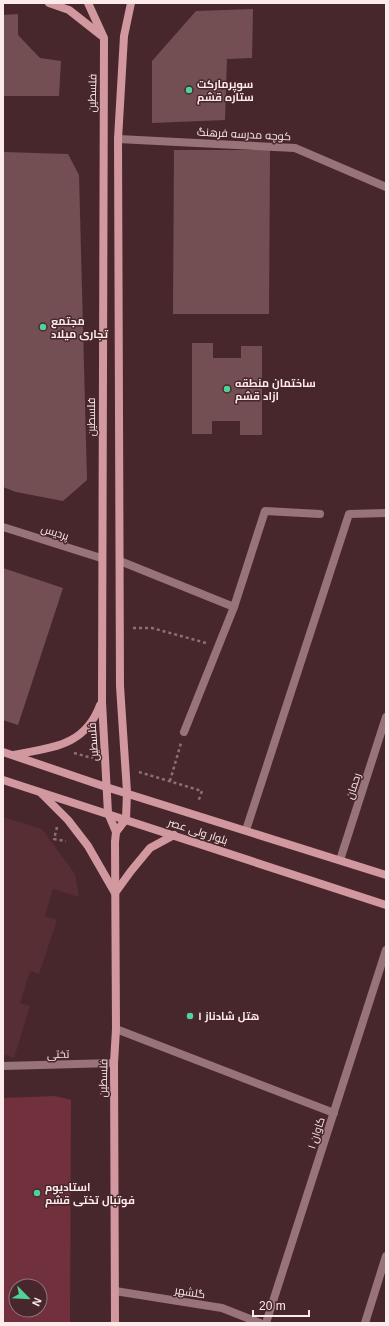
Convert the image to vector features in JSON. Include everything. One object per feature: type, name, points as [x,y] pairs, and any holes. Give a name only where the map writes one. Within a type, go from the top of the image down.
[{"type":"main road","points":[[49,3],[68,10],[104,38]]},
{"type":"main road","name":"فلسطین","points":[[88,3],[104,38],[101,558],[102,702],[108,813],[116,832],[116,1029],[114,1063],[115,1323]]},
{"type":"main road","points":[[116,832],[126,819],[127,792],[120,686],[118,139],[124,36],[131,3]]},
{"type":"main road","points":[[12,755],[52,747],[75,739],[95,720],[102,702]]},
{"type":"main road","name":"بلوار ولی عصر","points":[[3,752],[106,787],[194,813],[386,875]]},
{"type":"main road","name":"بلوار ولی عصر","points":[[3,780],[108,813],[386,905]]},
{"type":"main road","points":[[39,791],[68,820],[84,840],[115,893],[150,848],[174,835]]},
{"type":"street","name":"کوچه مدرسه فرهنگ","points":[[118,139],[295,148],[386,187]]},
{"type":"street","points":[[184,732],[234,607],[265,510],[320,514]]},
{"type":"street","points":[[246,830],[349,514],[386,513]]},
{"type":"street","name":"پردیس","points":[[3,527],[101,558]]},
{"type":"street","points":[[120,562],[234,607]]},
{"type":"street","name":"رحمان","points":[[340,860],[386,718]]},
{"type":"street","name":"کاوان ۱","points":[[266,1323],[386,950]]},
{"type":"street","points":[[116,1029],[334,1114]]},
{"type":"street","name":"تختی","points":[[3,1066],[114,1063]]},
{"type":"street","points":[[365,1323],[386,1256]]},
{"type":"street","name":"گلشهر","points":[[115,1291],[222,1308],[260,1323]]},
{"type":"path","points":[[120,628],[152,628],[218,646]]},
{"type":"path","points":[[170,781],[184,732]]},
{"type":"path","points":[[52,747],[106,762]]},
{"type":"path","points":[[126,768],[202,791],[194,813]]},
{"type":"shaded area","points":[[3,817],[42,829],[75,874],[79,897],[53,889],[45,916],[57,920],[39,974],[30,971],[20,1003],[30,1006],[14,1058],[3,1054]]},
{"type":"shaded area","name":"استادیوم فوتبال تختی قشم","points":[[55,1096],[71,1100],[70,1323],[3,1323],[3,1098]]},
{"type":"building","name":"سوپرمارکت ستاره قشم","points":[[253,9],[252,58],[227,59],[225,120],[152,123],[152,61],[196,11]]},
{"type":"building","points":[[18,14],[18,35],[40,58],[61,61],[59,96],[3,96],[3,15]]},
{"type":"building","points":[[174,150],[270,150],[269,314],[173,314]]},
{"type":"building","name":"مجتمع تجاری میلاد","points":[[3,152],[68,154],[79,175],[87,480],[63,501],[16,492],[3,487]]},
{"type":"building","name":"ساختمان منطقه ازاد قشم","points":[[192,343],[213,343],[213,358],[241,358],[241,346],[262,346],[262,435],[240,435],[240,421],[212,421],[212,434],[192,434]]},
{"type":"building","points":[[3,568],[63,588],[18,725],[3,720]]},
{"type":"place","name":"سوپرمارکت ستاره قشم","points":[[189,90]]},
{"type":"place","name":"مجتمع تجاری میلاد","points":[[43,327]]},
{"type":"place","name":"ساختمان منطقه ازاد قشم","points":[[227,389]]},
{"type":"place","name":"هتل شادناز ۱","points":[[190,1016]]},
{"type":"place","name":"استادیوم فوتبال تختی قشم","points":[[37,1193]]}]
